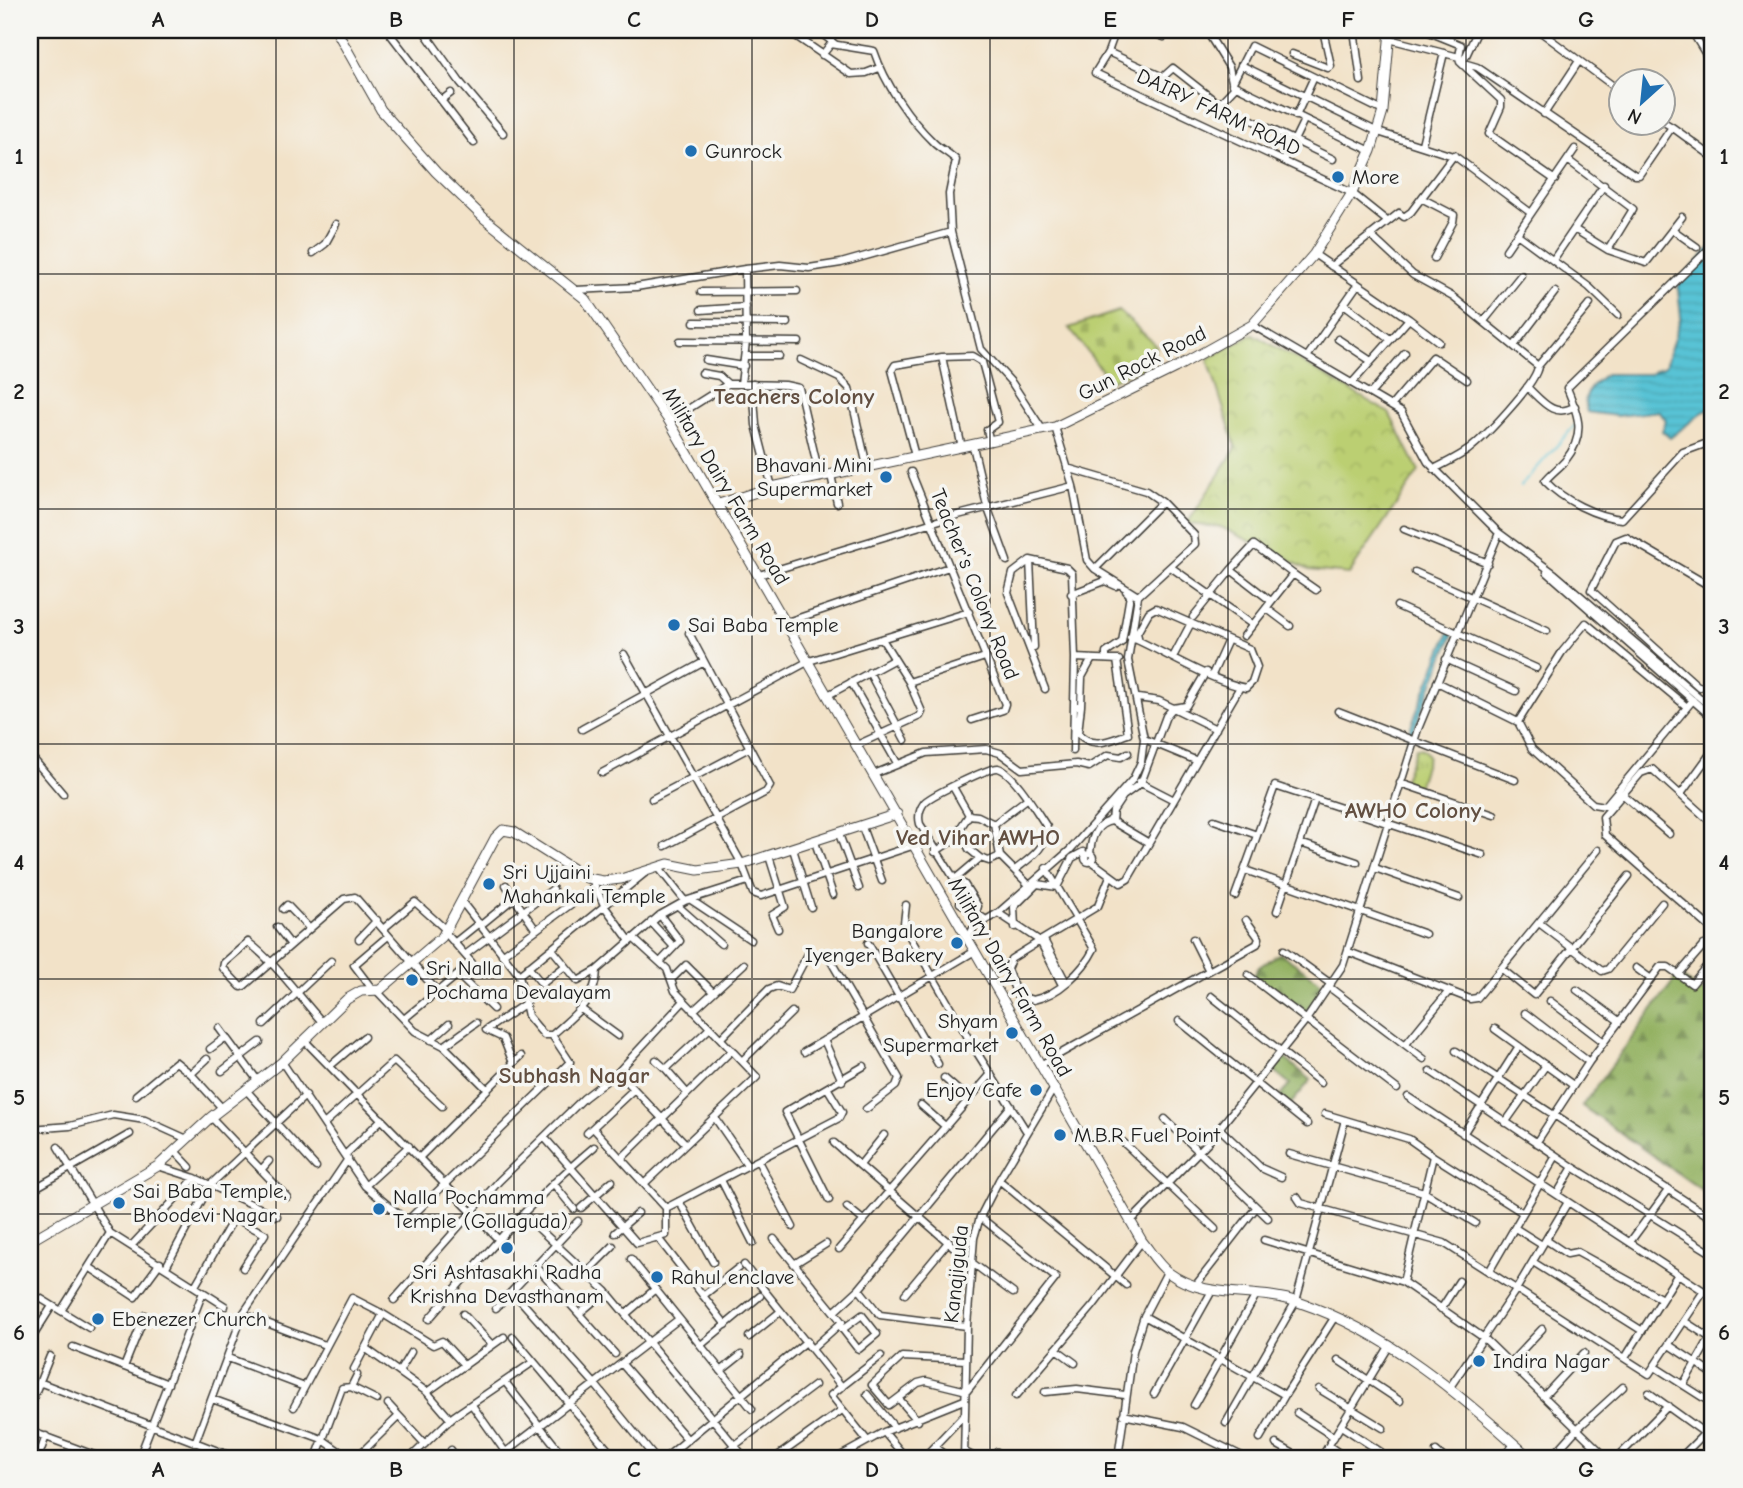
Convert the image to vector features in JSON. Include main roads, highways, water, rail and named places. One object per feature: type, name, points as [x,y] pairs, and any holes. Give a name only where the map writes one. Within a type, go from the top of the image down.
[{"type":"main road","name":"Military Dairy Farm Road","points":[[336,30],[381,110],[436,172],[485,219],[576,290],[593,309],[669,421],[1142,1241],[1167,1272],[1195,1286],[1296,1301],[1391,1345],[1450,1387],[1530,1458]]},
{"type":"main road","name":"Gun Rock Road","points":[[719,504],[772,487],[1055,427],[1175,368],[1252,325],[1314,254],[1353,193],[1378,132],[1383,111],[1389,34]]},
{"type":"main road","points":[[30,1241],[158,1166],[211,1116],[282,1062],[355,993],[375,990],[412,964],[442,937],[495,838],[503,830],[514,832],[594,884],[675,864],[709,869],[742,864],[897,814]]},
{"type":"water","points":[[1713,245],[1713,408],[1703,412],[1670,438],[1662,431],[1666,420],[1659,411],[1617,416],[1587,412],[1585,400],[1589,390],[1606,374],[1649,374],[1665,366],[1681,317],[1678,289],[1680,281]]},
{"type":"water","points":[[1449,632],[1453,634],[1411,737],[1407,736]]},
{"type":"waterway","points":[[1521,486],[1576,424]]},
{"type":"place","name":"Gunrock","points":[[691,151]]},
{"type":"place","name":"More","points":[[1338,177]]},
{"type":"place","name":"Bhavani Mini Supermarket","points":[[886,477]]},
{"type":"place","name":"Sai Baba Temple","points":[[674,625]]},
{"type":"place","name":"Sri Ujjaini Mahankali Temple","points":[[489,884]]},
{"type":"place","name":"Bangalore Iyenger Bakery","points":[[957,943]]},
{"type":"place","name":"Sri Nalla Pochama Devalayam","points":[[412,980]]},
{"type":"place","name":"Shyam Supermarket","points":[[1012,1033]]},
{"type":"place","name":"Enjoy Cafe","points":[[1036,1090]]},
{"type":"place","name":"M.B.R Fuel Point","points":[[1060,1135]]},
{"type":"place","name":"Sai Baba Temple, Bhoodevi Nagar","points":[[119,1203]]},
{"type":"place","name":"Nalla Pochamma Temple (Gollaguda)","points":[[379,1209]]},
{"type":"place","name":"Sri Ashtasakhi Radha Krishna Devasthanam","points":[[507,1248]]},
{"type":"place","name":"Rahul enclave","points":[[657,1277]]},
{"type":"place","name":"Ebenezer Church","points":[[98,1319]]},
{"type":"place","name":"Indira Nagar","points":[[1479,1361]]},
{"type":"district","name":"Teachers Colony","points":[[794,396]]},
{"type":"district","name":"AWHO Colony","points":[[1413,810]]},
{"type":"district","name":"Ved Vihar AWHO","points":[[978,837]]},
{"type":"district","name":"Subhash Nagar","points":[[574,1075]]}]
